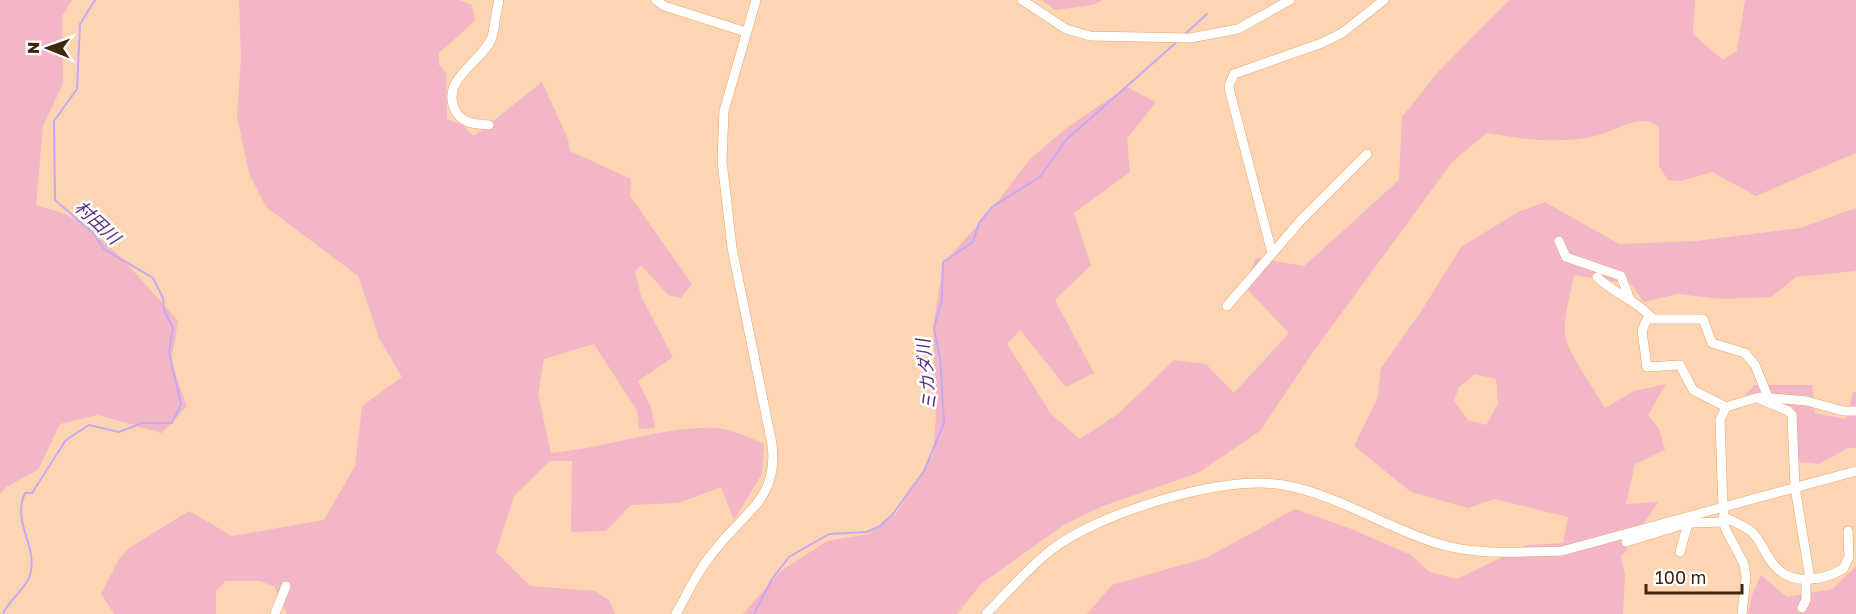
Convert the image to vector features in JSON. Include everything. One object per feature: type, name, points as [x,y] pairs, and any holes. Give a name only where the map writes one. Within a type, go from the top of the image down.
[{"type":"street","points":[[489,125],[472,124],[462,119],[453,103],[453,89],[460,76],[492,38],[499,0]]},
{"type":"street","points":[[656,0],[664,6],[746,32]]},
{"type":"street","points":[[676,614],[704,564],[761,500],[775,468],[732,248],[722,161],[724,111],[756,0]]},
{"type":"street","points":[[1022,0],[1056,23],[1090,36],[1182,38],[1206,37],[1238,28],[1290,0]]},
{"type":"street","points":[[1272,253],[1230,92],[1230,81],[1234,74],[1282,58],[1342,33],[1384,0]]},
{"type":"street","points":[[1227,306],[1329,190],[1367,154]]},
{"type":"street","points":[[1559,241],[1563,252],[1571,259],[1621,276],[1630,300]]},
{"type":"street","points":[[1597,277],[1608,288],[1630,300],[1651,317],[1703,319],[1712,343],[1738,349],[1755,364],[1764,397],[1761,401],[1788,411],[1792,415],[1795,487],[1808,579],[1806,600],[1802,608]]},
{"type":"street","points":[[1651,317],[1643,324],[1642,331],[1647,367],[1680,365],[1693,390],[1726,407],[1764,397],[1807,401],[1843,411],[1856,411]]},
{"type":"street","points":[[1726,407],[1720,420],[1724,516],[1744,564],[1746,591],[1742,614]]},
{"type":"street","points":[[986,614],[1051,550],[1081,531],[1125,511],[1236,482],[1284,485],[1310,492],[1438,544],[1517,552],[1562,551],[1724,516],[1795,487],[1856,471]]},
{"type":"street","points":[[1626,542],[1688,523],[1724,516],[1753,533],[1775,566],[1788,578],[1808,579],[1837,573],[1848,565],[1848,531]]},
{"type":"street","points":[[1680,552],[1688,523]]},
{"type":"street","points":[[275,614],[286,586]]},
{"type":"shaded area","points":[[0,0],[72,0],[62,16],[63,84],[43,126],[36,205],[67,215],[96,235],[126,263],[178,321],[171,363],[187,406],[162,433],[98,415],[60,424],[38,470],[6,487],[0,494]]},
{"type":"shaded area","points":[[239,0],[459,0],[472,5],[475,21],[439,53],[439,65],[446,72],[447,119],[463,125],[474,136],[542,82],[568,139],[570,151],[631,179],[630,196],[692,284],[681,298],[668,295],[641,265],[635,272],[641,296],[673,357],[638,381],[651,407],[655,428],[639,429],[637,411],[594,344],[544,359],[538,394],[551,453],[697,428],[729,430],[764,444],[762,474],[734,520],[721,487],[678,503],[631,505],[606,531],[571,532],[572,461],[550,461],[514,496],[496,552],[530,586],[595,591],[609,600],[615,614],[287,614],[274,586],[259,581],[225,581],[216,592],[216,614],[114,614],[101,594],[119,559],[129,548],[189,511],[232,536],[324,520],[355,466],[362,406],[402,377],[379,338],[358,276],[266,207],[249,173],[237,116],[241,59]]},
{"type":"shaded area","points":[[1042,0],[1103,0],[1093,5],[1055,10]]},
{"type":"shaded area","points":[[1509,0],[1695,0],[1693,34],[1723,60],[1737,51],[1745,0],[1856,0],[1856,153],[1756,196],[1712,172],[1681,181],[1668,180],[1659,166],[1659,128],[1645,121],[1630,123],[1599,135],[1572,140],[1529,139],[1487,133],[1453,161],[1313,352],[1260,431],[1198,473],[1103,506],[1064,525],[981,584],[957,614],[743,614],[781,571],[827,541],[869,534],[896,514],[933,455],[936,416],[933,328],[943,264],[992,209],[1030,159],[1069,126],[1127,87],[1156,102],[1127,139],[1130,172],[1074,213],[1091,265],[1055,300],[1094,373],[1066,387],[1020,330],[1007,344],[1051,414],[1080,439],[1118,414],[1174,360],[1206,364],[1234,393],[1289,333],[1244,286],[1256,258],[1304,266],[1399,180],[1402,117],[1438,72]]},
{"type":"shaded area","points":[[1545,202],[1619,244],[1696,241],[1800,228],[1856,208],[1856,271],[1796,277],[1771,297],[1721,299],[1678,294],[1644,302],[1631,284],[1574,275],[1566,313],[1565,335],[1576,360],[1605,408],[1634,391],[1666,384],[1648,415],[1659,429],[1665,450],[1635,464],[1626,504],[1658,502],[1621,557],[1625,575],[1623,614],[1087,614],[1112,585],[1206,558],[1295,509],[1354,530],[1411,555],[1430,572],[1457,579],[1527,545],[1563,543],[1568,517],[1494,499],[1468,508],[1411,492],[1354,446],[1377,399],[1381,368],[1420,313],[1461,247],[1518,212]],"holes":[[[1475,374],[1496,379],[1498,404],[1486,425],[1468,420],[1454,401],[1459,387]]]},
{"type":"shaded area","points":[[1754,385],[1812,385],[1815,413],[1846,419],[1853,393],[1856,392],[1856,448],[1848,448],[1819,464],[1799,462],[1793,407],[1745,396]]},
{"type":"shaded area","points":[[1856,566],[1856,614],[1748,614],[1752,595],[1761,575],[1787,597],[1832,589]]},
{"type":"waterway","name":"村田川","points":[[3,614],[27,582],[31,571],[32,561],[21,513],[25,493],[32,493],[66,440],[89,425],[119,432],[142,423],[172,423],[181,404],[169,352],[173,328],[164,310],[163,298],[153,278],[104,249],[93,233],[55,200],[54,121],[77,89],[80,24],[95,0]]},
{"type":"waterway","name":"ミカダ川","points":[[1185,34],[1207,14]]},
{"type":"waterway","name":"ミカダ川","points":[[754,614],[772,579],[789,557],[829,534],[867,532],[880,526],[893,514],[924,471],[944,423],[940,359],[934,328],[942,300],[943,262],[973,242],[979,223],[992,207],[1040,177],[1066,140],[1179,40]]}]
